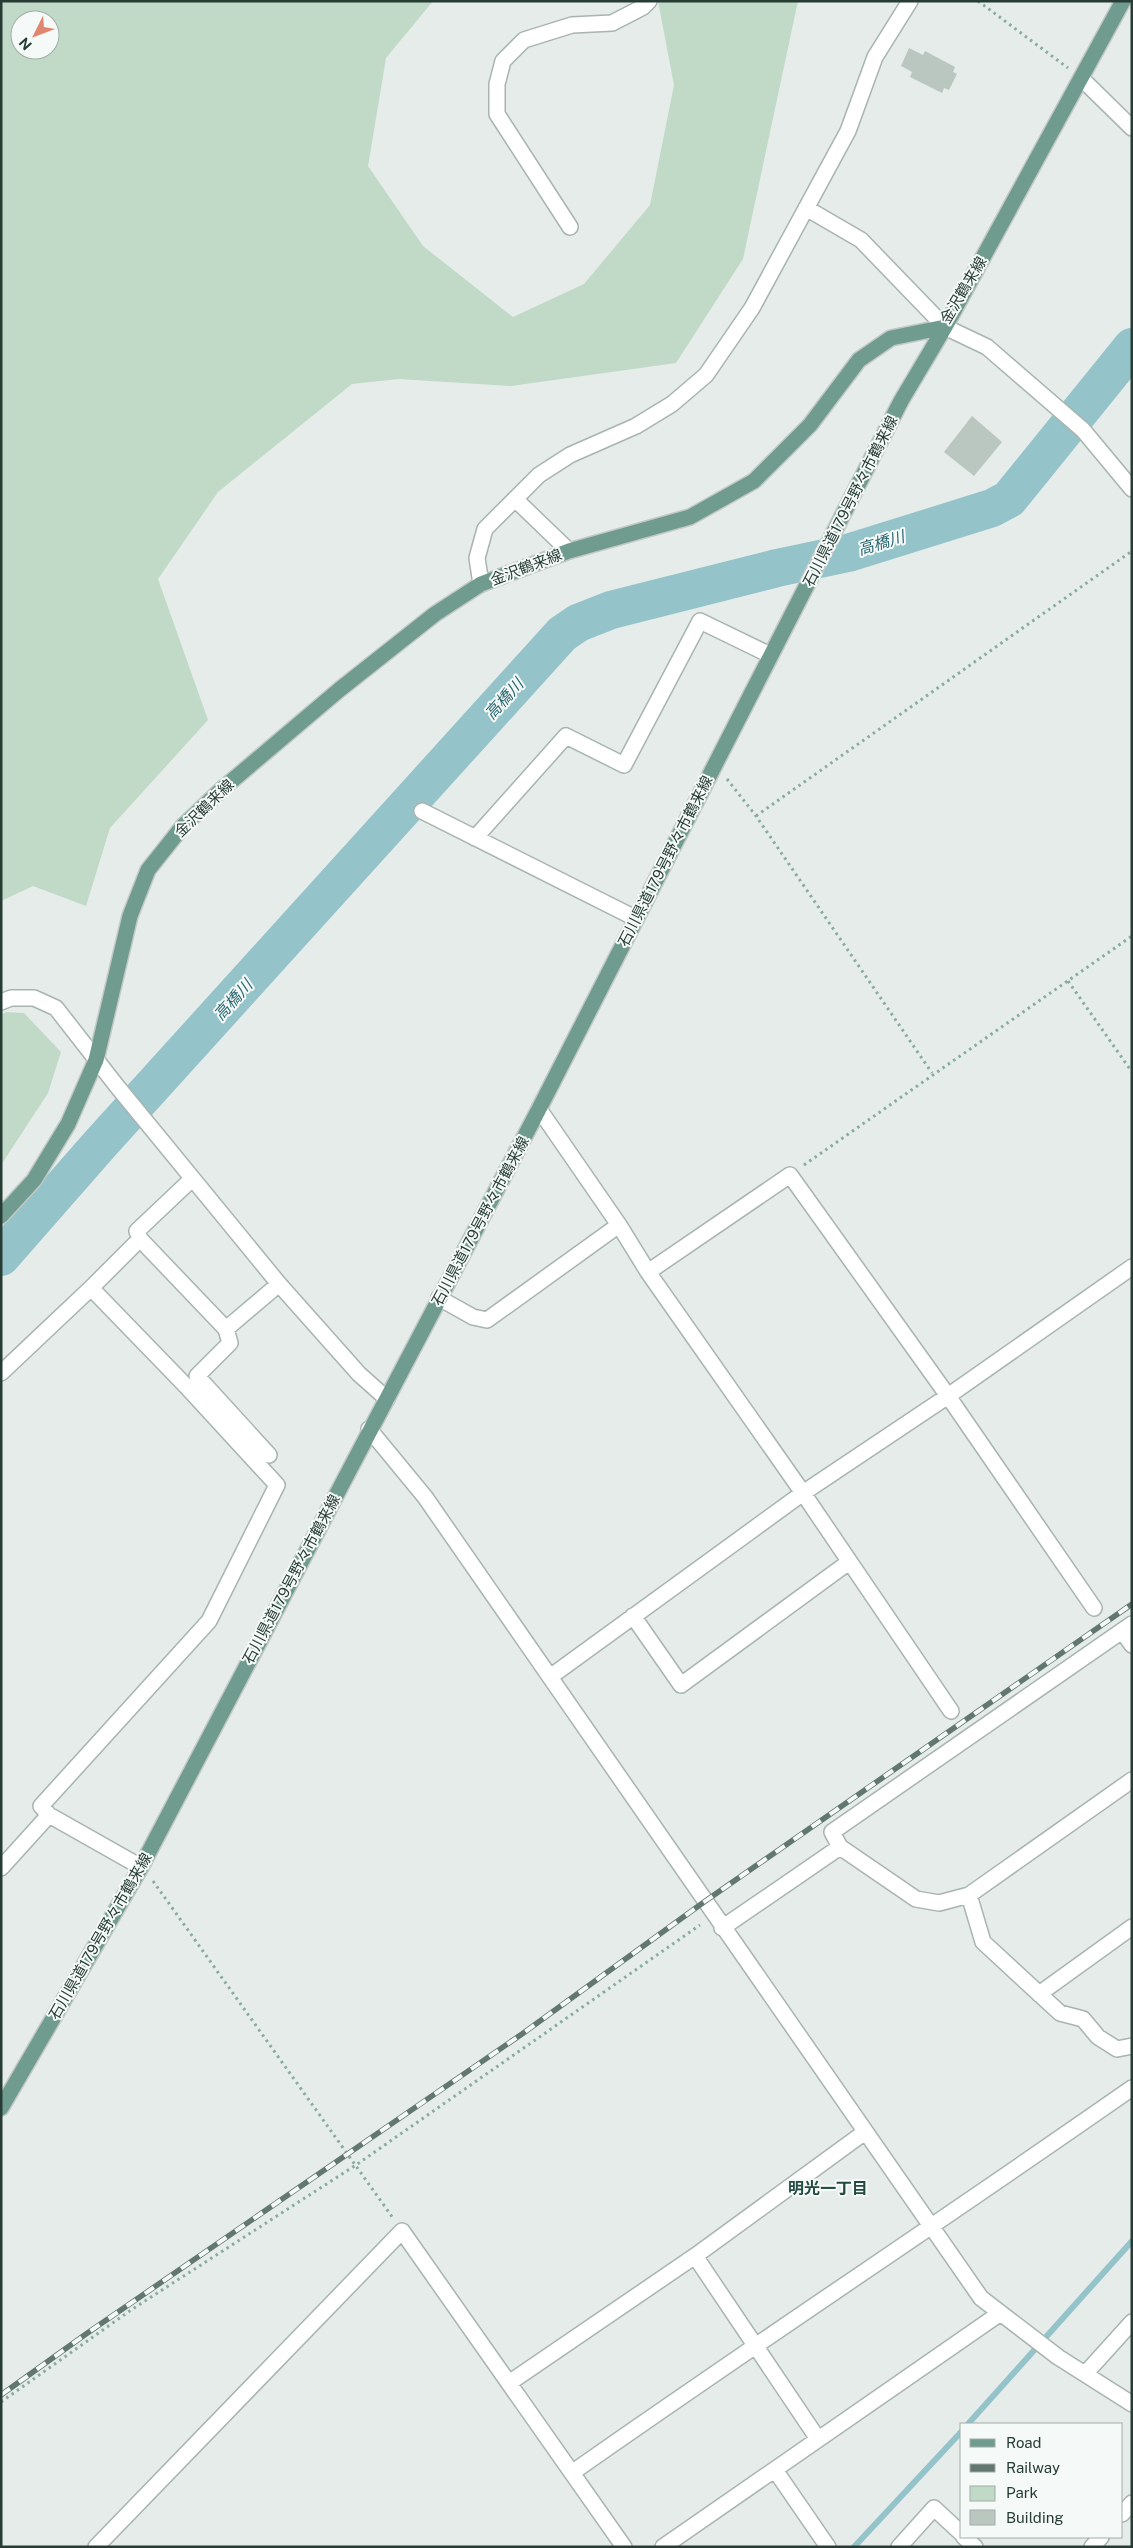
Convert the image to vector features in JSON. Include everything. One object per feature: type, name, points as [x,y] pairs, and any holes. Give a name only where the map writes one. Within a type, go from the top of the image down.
[{"type":"main road","name":"金沢鶴来線","points":[[1,1216],[34,1180],[68,1124],[96,1060],[130,916],[148,870],[182,826],[221,790],[339,690],[435,614],[482,584],[569,550],[690,517],[754,481],[810,426],[859,360],[891,338],[945,327],[1123,1]]},
{"type":"main road","name":"石川県道179号野々市鶴来線","points":[[1,2108],[141,1867],[539,1109],[634,918],[833,537],[901,401],[945,327]]},
{"type":"street","points":[[570,227],[497,114],[497,84],[503,61],[524,40],[572,25],[612,23],[643,7],[649,1]]},
{"type":"street","points":[[482,584],[477,558],[485,529],[539,475],[570,455],[636,426],[672,404],[706,376],[752,308],[848,131],[875,57],[910,1]]},
{"type":"street","points":[[1082,79],[1132,128]]},
{"type":"street","points":[[806,208],[861,240],[945,327],[987,348],[1065,414],[1083,430],[1132,490]]},
{"type":"street","points":[[514,499],[569,550]]},
{"type":"street","points":[[475,838],[566,736],[624,765],[700,621],[770,655]]},
{"type":"street","points":[[422,811],[634,918]]},
{"type":"street","points":[[1,1002],[10,998],[34,998],[56,1008],[128,1100],[279,1284],[359,1374],[387,1399]]},
{"type":"street","points":[[539,1109],[619,1225],[648,1272],[803,1493],[952,1711]]},
{"type":"street","points":[[648,1272],[790,1175],[948,1396],[1094,1608]]},
{"type":"street","points":[[192,1179],[137,1231],[140,1240],[226,1329],[230,1343],[197,1376],[269,1454]]},
{"type":"street","points":[[439,1298],[472,1317],[487,1320],[619,1225]]},
{"type":"street","points":[[1,1373],[140,1240]]},
{"type":"street","points":[[550,1677],[803,1493],[948,1396],[1132,1267]]},
{"type":"street","points":[[226,1329],[279,1284]]},
{"type":"street","points":[[91,1288],[185,1385],[277,1485],[209,1621],[41,1806],[49,1815],[141,1867]]},
{"type":"street","points":[[370,1429],[424,1497],[981,2298],[998,2314],[1031,2338],[1132,2404]]},
{"type":"street","points":[[633,1616],[681,1685],[849,1562]]},
{"type":"street","points":[[1132,1645],[1127,1628],[832,1832],[840,1847],[916,1899],[939,1903],[969,1896],[1132,1780]]},
{"type":"street","points":[[1,1868],[49,1815]]},
{"type":"street","points":[[718,1922],[840,1847]]},
{"type":"street","points":[[969,1896],[982,1942],[1060,2013],[1083,2019],[1098,2037],[1116,2049],[1132,2046]]},
{"type":"street","points":[[1039,1994],[1132,1927]]},
{"type":"street","points":[[572,2472],[755,2345],[932,2227],[1132,2088]]},
{"type":"street","points":[[510,2383],[695,2256],[865,2132]]},
{"type":"street","points":[[96,2547],[402,2231],[624,2547]]},
{"type":"street","points":[[695,2256],[818,2439]]},
{"type":"street","points":[[663,2547],[998,2314]]},
{"type":"street","points":[[1085,2374],[1132,2322]]},
{"type":"street","points":[[775,2470],[828,2547]]},
{"type":"street","points":[[1123,2513],[1132,2503]]},
{"type":"street","points":[[899,2547],[934,2508],[960,2533]]},
{"type":"street","points":[[965,2538],[975,2547]]},
{"type":"path","points":[[978,1],[1082,79]]},
{"type":"path","points":[[756,816],[1132,551]]},
{"type":"path","points":[[714,764],[756,816],[932,1074]]},
{"type":"path","points":[[790,1175],[1132,936]]},
{"type":"path","points":[[1068,981],[1132,1072]]},
{"type":"path","points":[[141,1867],[402,2231]]},
{"type":"path","points":[[1,2402],[131,2310],[356,2165],[718,1922]]},
{"type":"green space","points":[[1,1],[433,1],[386,58],[368,166],[423,246],[513,317],[584,284],[650,205],[674,85],[658,1],[798,1],[743,259],[676,363],[511,386],[399,379],[352,384],[218,492],[158,579],[208,720],[110,828],[86,906],[33,886],[1,901]]},
{"type":"green space","points":[[6,1012],[24,1013],[61,1052],[48,1093],[1,1165],[1,1015]]},
{"type":"building","points":[[909,48],[923,55],[925,51],[955,67],[953,72],[957,74],[949,90],[944,88],[942,93],[910,77],[912,72],[901,66]]},
{"type":"building","points":[[972,416],[1002,442],[974,476],[944,452]]},
{"type":"waterway","name":"高橋川","points":[[1,1257],[100,1144],[562,634],[578,623],[611,610],[777,568],[848,553],[992,508],[1009,499],[1132,347]]},
{"type":"waterway","points":[[969,2423],[1132,2241]]},
{"type":"waterway","points":[[854,2547],[960,2433]]},
{"type":"railway","points":[[1,2395],[86,2334],[522,2034],[704,1902],[1132,1604]]},
{"type":"district","name":"明光一丁目","points":[[828,2188]]}]
